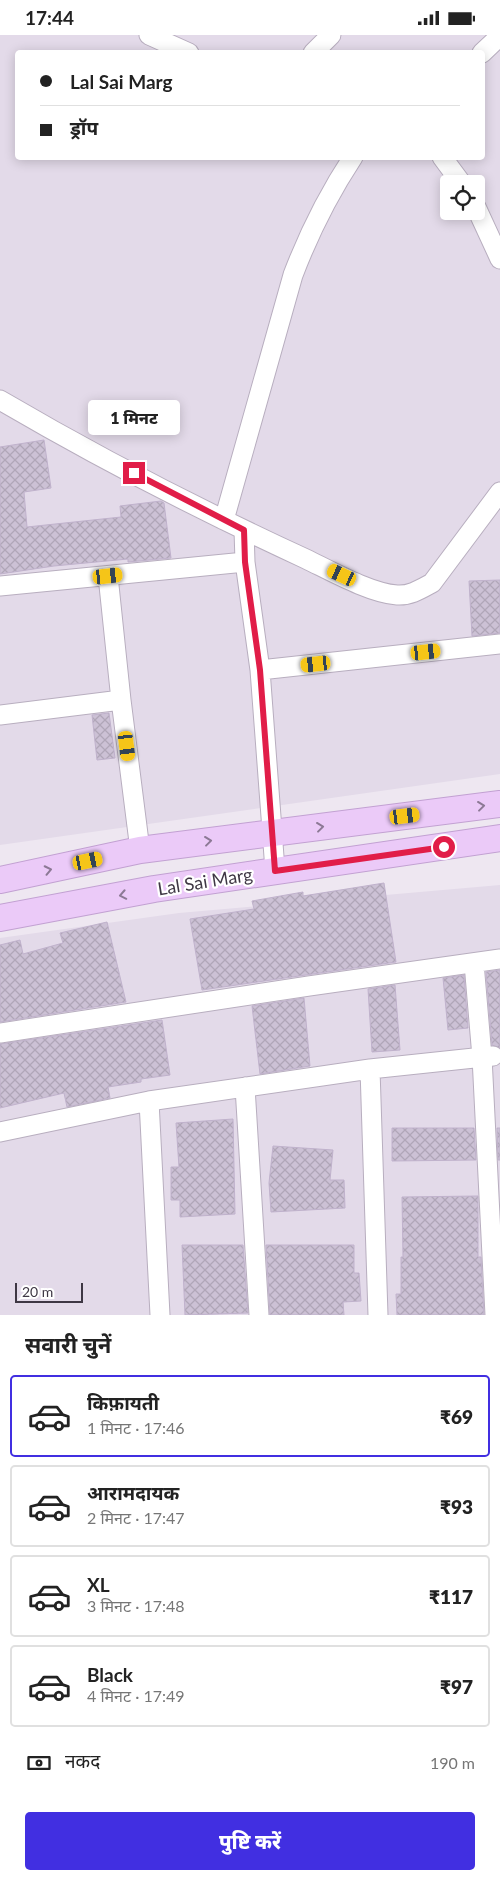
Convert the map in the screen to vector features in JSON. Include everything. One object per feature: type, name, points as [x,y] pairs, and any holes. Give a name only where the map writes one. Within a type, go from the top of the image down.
[{"type":"street","points":[[149,35],[182,50]]},
{"type":"street","points":[[316,50],[332,35]]},
{"type":"street","points":[[485,50],[500,36]]},
{"type":"street","points":[[224,520],[293,275],[306,239],[323,205],[351,160]]},
{"type":"street","points":[[444,160],[455,175]]},
{"type":"street","points":[[482,220],[500,259]]},
{"type":"street","points":[[0,400],[38,422],[244,530],[374,590],[398,595],[417,592],[432,583],[500,492]]},
{"type":"street","points":[[244,530],[245,562],[260,670],[275,871]]},
{"type":"street","points":[[0,586],[245,562]]},
{"type":"street","points":[[108,576],[140,850]]},
{"type":"street","points":[[260,670],[500,644]]},
{"type":"street","points":[[0,715],[121,700]]},
{"type":"street","points":[[0,880],[140,850],[500,804]]},
{"type":"street","name":"Lal Sai Marg","points":[[0,918],[154,889],[500,839]]},
{"type":"street","points":[[0,1033],[300,987],[500,959]]},
{"type":"street","points":[[474,963],[488,1056],[494,1315]]},
{"type":"street","points":[[0,1132],[149,1101],[370,1069],[488,1056]]},
{"type":"street","points":[[370,1069],[378,1315]]},
{"type":"street","points":[[245,1087],[259,1315]]},
{"type":"street","points":[[149,1101],[160,1315]]},
{"type":"shaded area","points":[[0,35],[500,35],[500,774],[0,845]]},
{"type":"shaded area","points":[[500,885],[500,1315],[0,1315],[0,938],[179,913]]},
{"type":"building","points":[[44,440],[51,488],[24,492],[27,527],[121,517],[120,506],[161,501],[164,503],[171,558],[128,562],[128,559],[54,566],[0,574],[0,447]]},
{"type":"building","points":[[500,580],[500,633],[472,636],[469,581]]},
{"type":"building","points":[[109,713],[115,758],[97,760],[92,715]]},
{"type":"building","points":[[384,883],[396,962],[202,990],[190,919],[254,909],[252,901],[303,892],[303,896]]},
{"type":"building","points":[[107,922],[126,1002],[0,1022],[0,945],[20,940],[23,954],[63,943],[60,933]]},
{"type":"building","points":[[500,970],[500,1048],[492,1045],[486,972]]},
{"type":"building","points":[[464,975],[468,1028],[448,1030],[443,978]]},
{"type":"building","points":[[395,985],[400,1050],[372,1052],[368,989]]},
{"type":"building","points":[[304,998],[310,1066],[260,1074],[252,1006]]},
{"type":"building","points":[[162,1020],[170,1075],[141,1079],[141,1082],[108,1087],[110,1098],[67,1107],[64,1093],[0,1108],[0,1044]]},
{"type":"building","points":[[233,1119],[235,1214],[180,1217],[180,1200],[171,1200],[171,1167],[179,1167],[176,1123]]},
{"type":"building","points":[[392,1128],[474,1128],[476,1160],[392,1161]]},
{"type":"building","points":[[497,1128],[500,1128],[500,1160],[498,1160]]},
{"type":"building","points":[[273,1146],[333,1150],[330,1180],[344,1180],[345,1208],[271,1212],[269,1183]]},
{"type":"building","points":[[478,1196],[478,1257],[481,1257],[484,1315],[397,1315],[396,1294],[401,1294],[401,1257],[403,1257],[402,1197]]},
{"type":"building","points":[[182,1245],[243,1245],[248,1313],[185,1315]]},
{"type":"building","points":[[266,1245],[354,1245],[354,1273],[359,1273],[361,1301],[343,1302],[344,1315],[270,1315]]},
{"type":"route","points":[[134,473],[244,530],[245,562],[260,670],[275,871],[444,847]]}]
